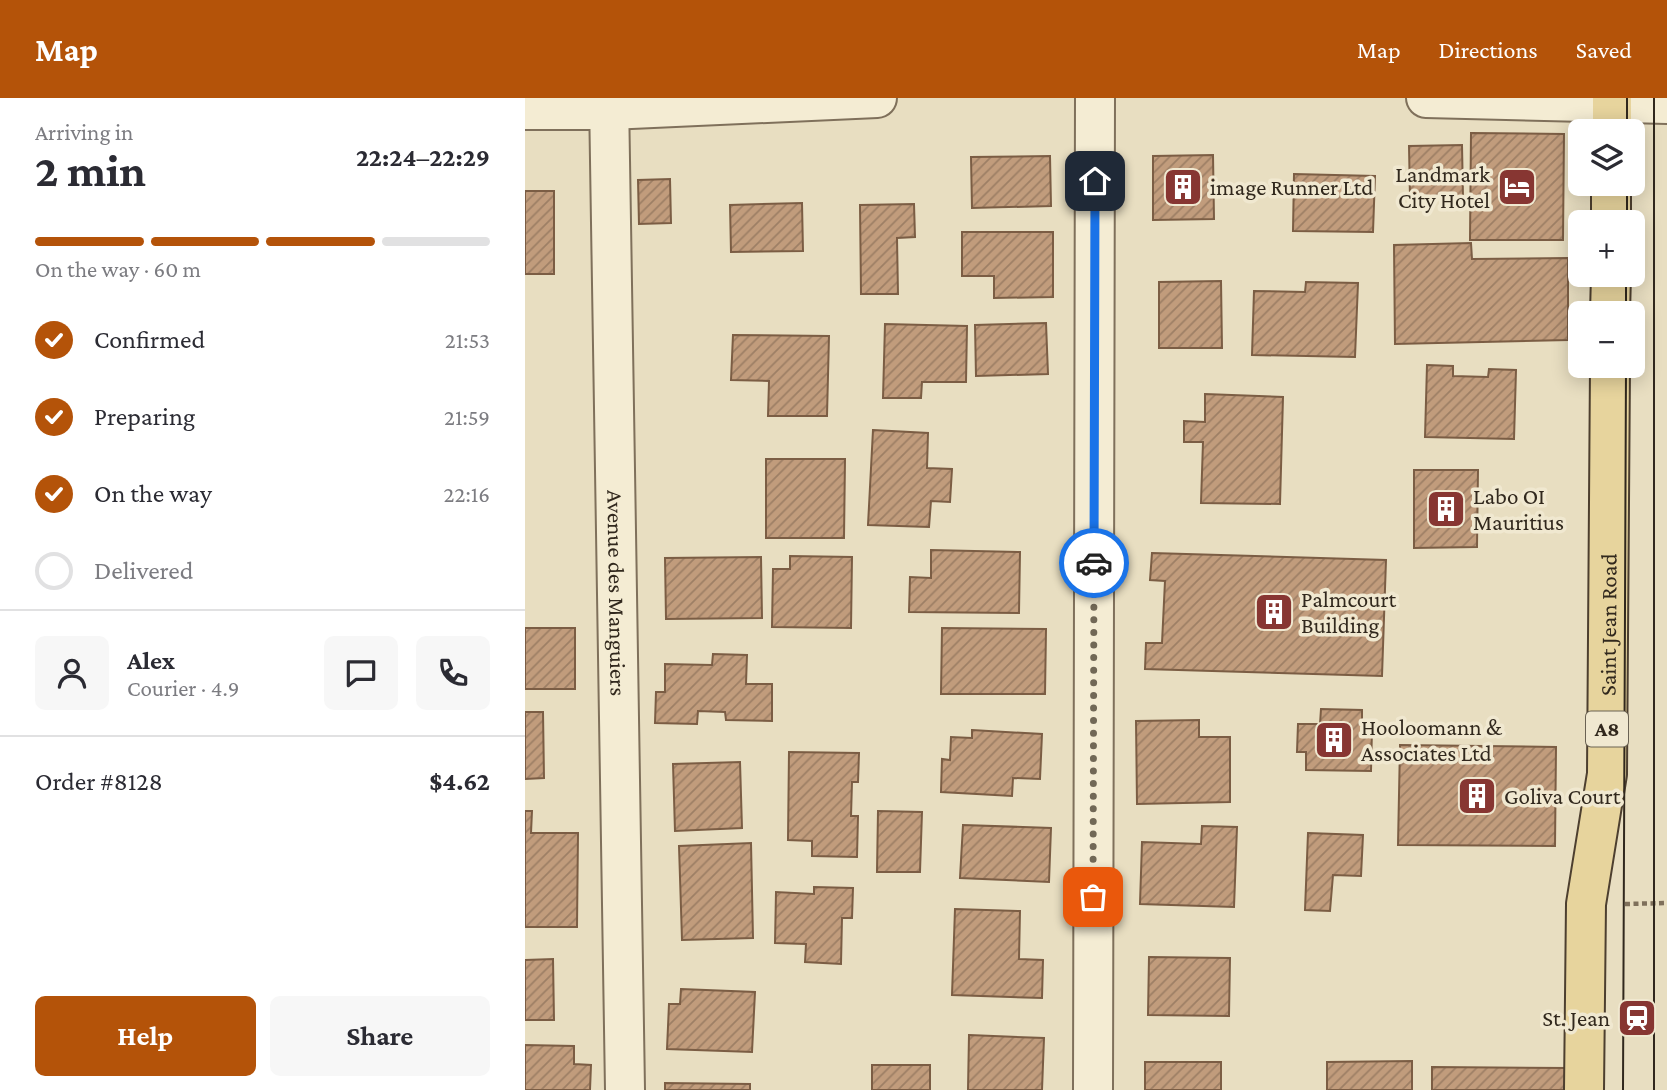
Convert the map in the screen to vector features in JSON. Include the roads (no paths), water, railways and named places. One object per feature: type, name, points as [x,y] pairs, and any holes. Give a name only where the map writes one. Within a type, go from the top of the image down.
[{"type":"main road","name":"Saint Jean Road","points":[[1584,1090],[1586,904],[1607,775],[1610,378]]},
{"type":"street","points":[[525,110],[609,104],[877,98]]},
{"type":"street","points":[[1093,1090],[1095,98]]},
{"type":"street","points":[[1426,98],[1612,111],[1667,104]]},
{"type":"street","name":"Avenue des Manguiers","points":[[609,104],[625,1090]]},
{"type":"tram line","points":[[1627,98],[1627,119]]},
{"type":"tram line","points":[[1654,98],[1654,1090]]},
{"type":"tram line","points":[[1627,196],[1627,210]]},
{"type":"tram line","points":[[1626,287],[1626,301]]},
{"type":"tram line","points":[[1623,1090],[1626,378]]},
{"type":"place","name":"image Runner Ltd","points":[[1183,187]]},
{"type":"place","name":"Landmark City Hotel","points":[[1517,187]]},
{"type":"place","name":"Labo OI Mauritius","points":[[1446,509]]},
{"type":"place","name":"Palmcourt Building","points":[[1274,612]]},
{"type":"place","name":"Hooloomann & Associates Ltd","points":[[1334,740]]},
{"type":"place","name":"Goliva Court","points":[[1477,796]]},
{"type":"place","name":"St. Jean","points":[[1637,1018]]}]
